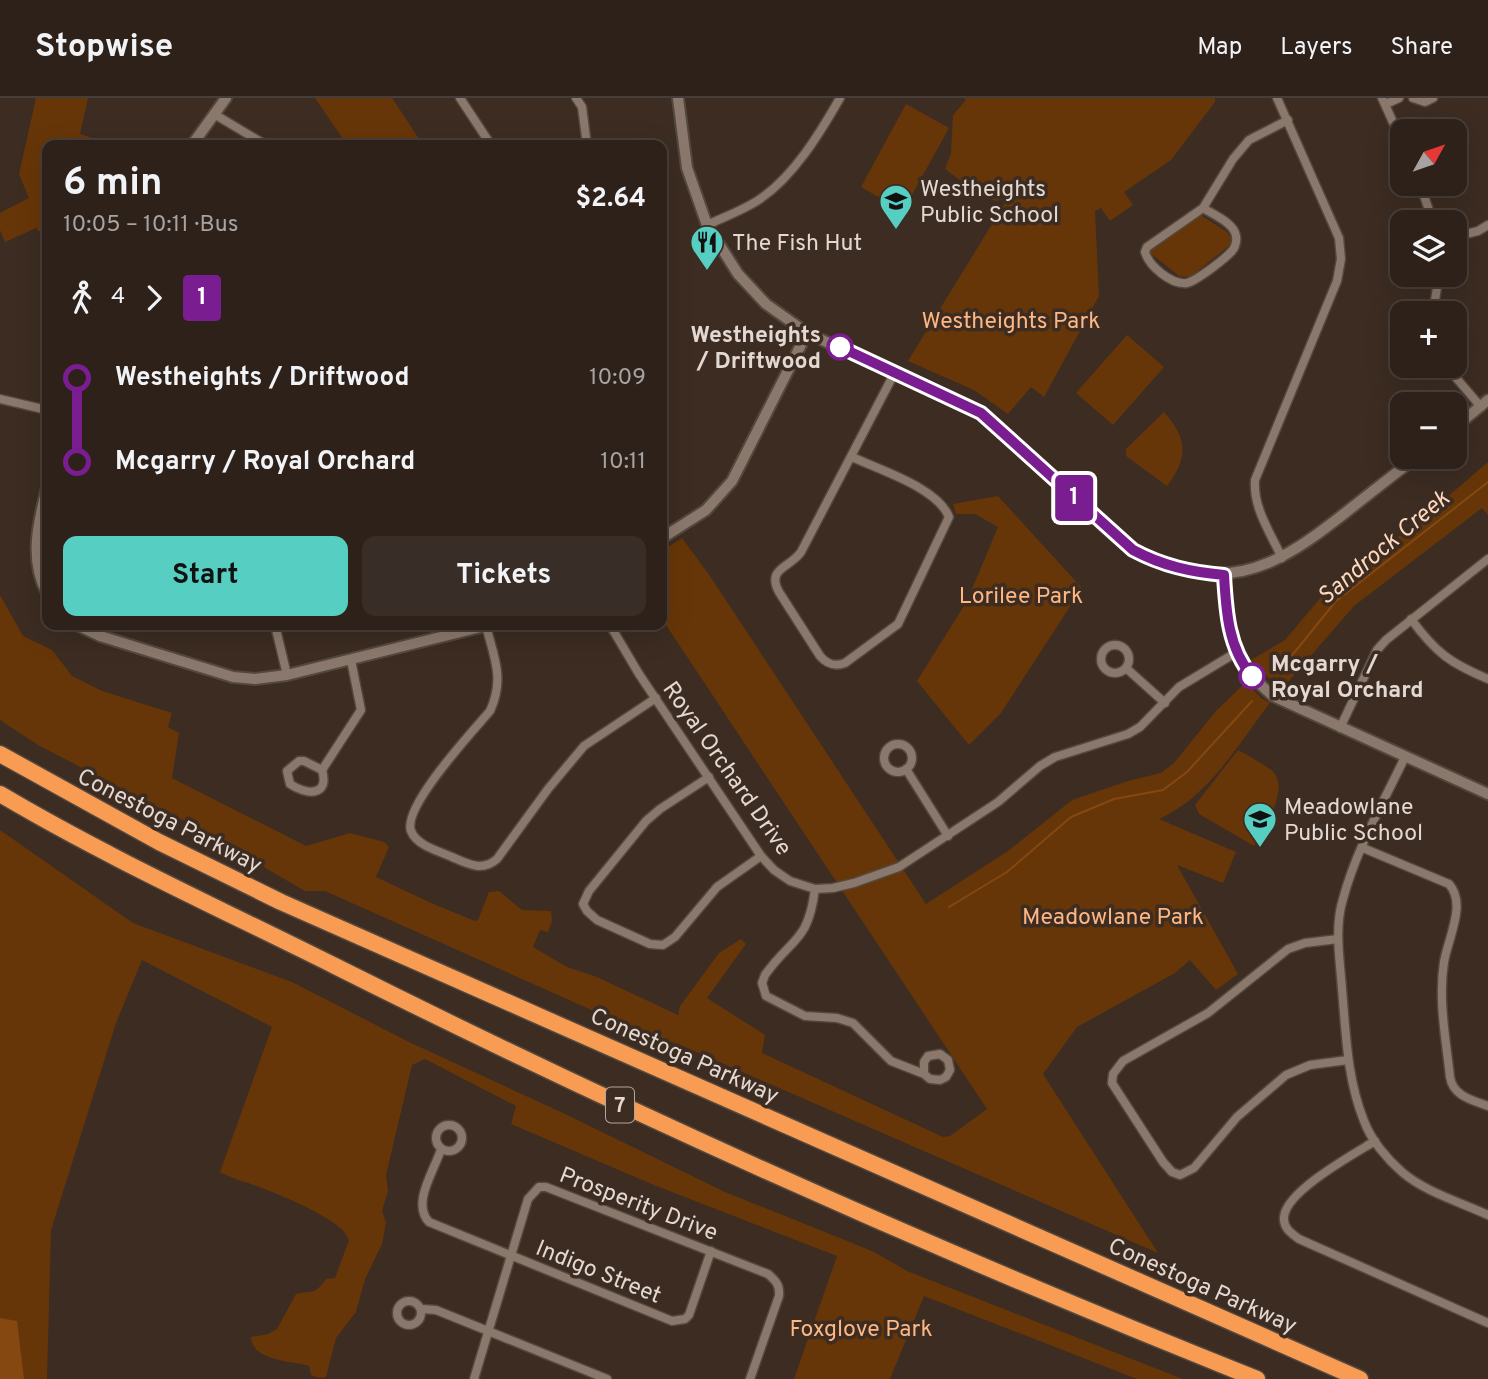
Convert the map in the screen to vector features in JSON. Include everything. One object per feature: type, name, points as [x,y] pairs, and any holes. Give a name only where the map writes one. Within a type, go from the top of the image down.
[{"type":"highway","name":"Conestoga Parkway","points":[[0,754],[159,842],[281,902],[1360,1379]]},
{"type":"highway","name":"7","points":[[0,794],[142,870],[573,1084],[949,1252],[1257,1379]]},
{"type":"street","points":[[196,140],[226,98]]},
{"type":"street","points":[[460,98],[488,140]]},
{"type":"street","points":[[576,98],[582,107],[586,140]]},
{"type":"street","points":[[678,98],[687,169],[707,225],[722,251],[756,294],[777,313],[807,333],[981,413],[1133,550],[1157,563],[1192,572],[1224,575],[1258,568],[1282,558],[1310,540],[1402,469]]},
{"type":"street","points":[[707,225],[771,191],[818,137],[840,98]]},
{"type":"street","points":[[1277,98],[1339,238],[1341,260],[1337,281],[1255,480],[1254,495],[1259,510],[1282,558]]},
{"type":"street","points":[[1392,119],[1384,101],[1399,98]]},
{"type":"street","points":[[1413,98],[1425,102],[1433,98]]},
{"type":"street","points":[[214,114],[258,140]]},
{"type":"street","points":[[1203,208],[1233,229],[1237,237],[1236,244],[1232,251],[1196,279],[1180,283],[1148,262],[1144,252],[1150,243],[1203,208],[1233,159],[1249,140],[1288,120]]},
{"type":"street","points":[[1467,234],[1488,225]]},
{"type":"street","points":[[667,535],[706,510],[732,481],[807,333]]},
{"type":"street","points":[[852,457],[925,491],[938,500],[948,517],[898,624],[845,663],[834,665],[820,656],[774,583],[779,570],[799,557],[895,372]]},
{"type":"street","points":[[1459,378],[1485,403],[1467,418]]},
{"type":"street","points":[[0,399],[42,409]]},
{"type":"street","points":[[42,509],[36,554],[42,581]]},
{"type":"street","points":[[1340,728],[1377,650],[1385,640],[1488,559]]},
{"type":"street","points":[[1224,575],[1230,632],[1237,652],[1246,669],[1273,696],[1488,794]]},
{"type":"street","points":[[1411,619],[1437,651],[1450,662],[1488,680]]},
{"type":"street","points":[[87,630],[233,677],[255,679],[287,675],[468,630]]},
{"type":"street","points":[[276,630],[287,675]]},
{"type":"street","points":[[489,630],[498,671],[497,696],[490,711],[428,787],[410,822],[411,831],[420,842],[470,865],[490,865],[584,746],[656,698]]},
{"type":"street","name":"Royal Orchard Drive","points":[[613,630],[761,856],[774,870],[790,881],[815,889]]},
{"type":"street","points":[[925,1074],[891,1061],[853,1023],[837,1018],[805,1016],[766,996],[762,990],[765,975],[803,933],[811,917],[815,889],[844,886],[899,867],[998,802],[1040,766],[1055,757],[1128,734],[1140,727],[1190,679],[1237,652]]},
{"type":"street","points":[[322,770],[299,761],[290,767],[288,779],[295,787],[311,793],[321,788],[322,770],[361,710],[351,660]]},
{"type":"street","points":[[1126,668],[1165,703]]},
{"type":"street","points":[[1405,757],[1342,900],[1338,939],[1348,1060],[1364,1123],[1375,1141],[1403,1173],[1428,1189],[1488,1215]]},
{"type":"street","points":[[906,769],[948,836]]},
{"type":"street","points":[[709,777],[646,821],[589,891],[583,904],[587,911],[597,920],[650,944],[663,945],[675,937],[717,887],[761,856]]},
{"type":"street","points":[[1363,848],[1449,884],[1457,895],[1444,963],[1442,994],[1450,1077],[1454,1089],[1461,1095],[1488,1106]]},
{"type":"street","points":[[1338,939],[1305,943],[1288,949],[1208,1013],[1124,1061],[1113,1074],[1112,1083],[1163,1162],[1172,1172],[1180,1175],[1194,1168],[1237,1116],[1286,1075],[1310,1065],[1348,1060]]},
{"type":"street","points":[[1375,1141],[1336,1163],[1306,1187],[1289,1205],[1284,1217],[1287,1230],[1298,1239],[1488,1323]]},
{"type":"street","name":"Indigo Street","points":[[441,1149],[423,1199],[422,1211],[425,1219],[436,1226],[672,1321],[685,1319],[688,1315],[711,1251]]},
{"type":"street","name":"Prosperity Drive","points":[[474,1379],[528,1199],[539,1188],[546,1187],[768,1274],[775,1280],[779,1287],[779,1296],[750,1379]]},
{"type":"street","points":[[421,1309],[436,1310],[607,1379]]},
{"type":"green space","points":[[36,98],[88,98],[80,134],[99,140],[42,140],[42,234],[36,228],[5,242],[0,230],[0,213],[29,198],[19,174]]},
{"type":"green space","points":[[315,98],[392,98],[420,140],[344,140]]},
{"type":"green space","name":"Westheights Park","points":[[964,98],[1215,98],[1215,102],[1171,160],[1124,192],[1133,205],[1110,221],[1101,208],[1095,211],[1099,296],[1044,397],[1031,387],[1008,414],[974,390],[908,361],[1008,198],[996,201],[976,192],[945,169],[951,153],[953,115],[966,100]]},
{"type":"green space","points":[[906,104],[949,128],[903,211],[861,187]]},
{"type":"green space","points":[[1198,216],[1227,232],[1231,238],[1230,245],[1190,277],[1179,276],[1149,252],[1151,246]]},
{"type":"green space","points":[[1127,335],[1164,367],[1113,425],[1076,393]]},
{"type":"green space","points":[[1164,412],[1178,431],[1182,449],[1179,466],[1167,486],[1126,456],[1126,449]]},
{"type":"green space","points":[[1488,462],[1488,515],[1482,508],[1354,606],[1281,690],[1251,660],[1285,640],[1323,595],[1424,517]]},
{"type":"green space","name":"Lorilee Park","points":[[998,496],[1082,588],[1001,713],[969,745],[917,681],[967,601],[998,527],[975,514],[956,514],[953,504]]},
{"type":"green space","name":"Meadowlane Park","points":[[682,538],[710,576],[926,904],[1008,851],[1072,800],[1161,773],[1174,763],[1216,711],[1246,682],[1261,698],[1270,703],[1208,783],[1177,809],[1159,819],[1236,852],[1223,883],[1177,865],[1238,974],[1216,990],[1190,960],[1175,973],[1077,1027],[1043,1074],[1158,1253],[685,1047],[623,1024],[325,891],[305,891],[267,869],[248,854],[38,745],[0,720],[0,595],[23,636],[52,650],[72,676],[102,691],[172,713],[168,727],[179,733],[172,778],[306,846],[350,833],[384,842],[389,847],[376,877],[475,921],[478,920],[489,892],[499,891],[522,910],[551,911],[552,921],[548,932],[540,930],[533,947],[567,967],[597,977],[678,1015],[680,1006],[719,953],[741,939],[746,944],[707,998],[765,1035],[762,1053],[943,1137],[950,1136],[987,1109],[667,627],[667,548]]},
{"type":"green space","points":[[1238,750],[1268,768],[1275,774],[1278,782],[1273,811],[1254,846],[1199,814],[1195,805]]},
{"type":"green space","name":"Foxglove Park","points":[[0,830],[133,923],[292,982],[409,1042],[725,1192],[872,1251],[907,1271],[1183,1379],[1137,1379],[924,1296],[890,1379],[794,1379],[837,1256],[654,1185],[511,1124],[516,1106],[425,1059],[412,1065],[386,1175],[388,1191],[382,1211],[386,1222],[382,1244],[365,1279],[356,1312],[336,1338],[326,1377],[311,1375],[309,1366],[275,1359],[258,1351],[251,1337],[268,1334],[277,1329],[296,1294],[312,1291],[326,1279],[335,1278],[349,1240],[341,1228],[308,1208],[220,1172],[272,1027],[142,960],[116,1023],[51,1230],[47,1379],[0,1379]]},
{"type":"shaded area","points":[[0,1318],[17,1321],[24,1379],[0,1379]]},
{"type":"waterway","name":"Sandrock Creek","points":[[1277,674],[1336,601],[1488,482]]},
{"type":"waterway","name":"Sandrock Creek","points":[[949,907],[1007,872],[1071,817],[1114,799],[1163,790],[1187,772],[1252,701]]},
{"type":"bus line","name":"1","points":[[840,347],[981,413],[1133,550],[1157,563],[1192,572],[1224,575],[1230,632],[1237,652],[1252,676]]},
{"type":"place","name":"Westheights Public School","points":[[896,231]]},
{"type":"place","name":"The Fish Hut","points":[[707,272]]},
{"type":"place","name":"Westheights / Driftwood","points":[[840,347]]},
{"type":"place","name":"Mcgarry / Royal Orchard","points":[[1252,676]]},
{"type":"place","name":"Meadowlane Public School","points":[[1260,849]]}]
